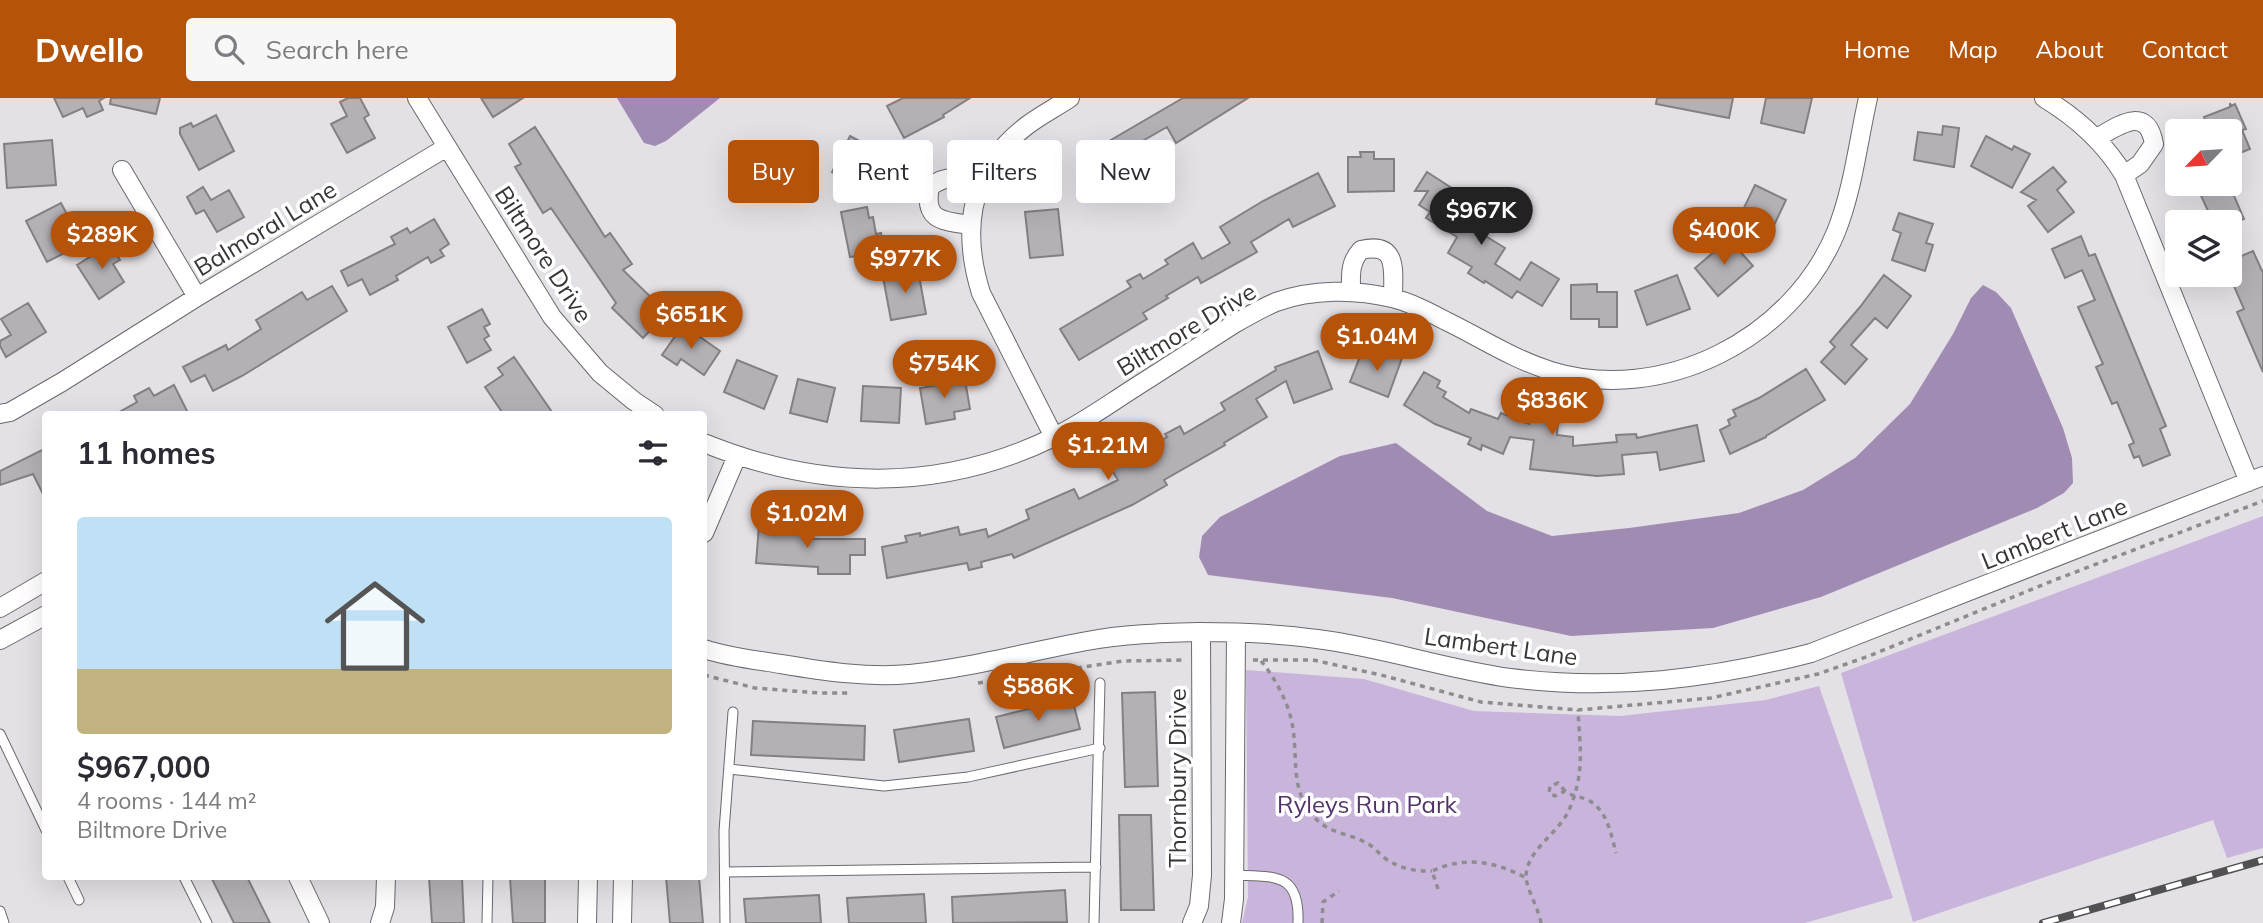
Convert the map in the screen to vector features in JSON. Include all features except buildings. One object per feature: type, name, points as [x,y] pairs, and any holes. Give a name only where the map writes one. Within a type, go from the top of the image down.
[{"type":"street","name":"Biltmore Drive","points":[[416,98],[552,317],[600,373],[649,411]]},
{"type":"street","points":[[1011,140],[1025,127],[1070,98]]},
{"type":"street","name":"Biltmore Drive","points":[[707,445],[737,456],[839,478],[912,478],[987,464],[1054,437],[1086,419],[1256,312],[1277,302],[1326,292],[1351,292],[1393,298],[1446,321],[1529,364],[1583,378],[1614,381],[1677,372],[1712,358],[1743,341],[1772,319],[1797,294],[1818,264],[1835,234],[1846,200],[1868,98]]},
{"type":"street","points":[[2043,98],[2071,116],[2096,138],[2112,156],[2124,176],[2256,479]]},
{"type":"street","points":[[2096,138],[2128,121],[2147,124],[2154,144],[2140,164],[2124,176]]},
{"type":"street","name":"Balmoral Lane","points":[[0,414],[10,412],[62,382],[197,297],[447,147]]},
{"type":"street","points":[[122,170],[197,297]]},
{"type":"street","points":[[947,178],[930,187],[929,208],[934,216],[943,221],[970,225]]},
{"type":"street","points":[[975,203],[970,225],[973,268],[981,293],[1054,437]]},
{"type":"street","points":[[1351,292],[1351,267],[1354,258],[1361,250],[1380,248],[1392,261],[1393,298]]},
{"type":"street","points":[[707,526],[737,456]]},
{"type":"street","name":"Lambert Lane","points":[[707,650],[816,670],[906,674],[990,663],[1090,640],[1200,632],[1317,639],[1470,671],[1564,683],[1660,682],[1762,666],[1811,653],[2256,479]]},
{"type":"street","points":[[0,608],[42,583]]},
{"type":"street","points":[[0,640],[42,617]]},
{"type":"street","name":"Thornbury Drive","points":[[1192,923],[1199,906],[1202,875],[1200,632]]},
{"type":"street","points":[[1231,923],[1234,899],[1236,634]]},
{"type":"street","points":[[299,880],[320,923]]},
{"type":"street","points":[[380,923],[385,906],[386,880]]},
{"type":"street","points":[[587,923],[588,880]]},
{"type":"street","points":[[622,923],[623,880]]},
{"type":"lane","points":[[1094,923],[1100,683]]},
{"type":"lane","points":[[725,923],[724,831],[733,712]]},
{"type":"lane","points":[[0,734],[42,822]]},
{"type":"lane","points":[[729,769],[884,786],[968,777],[1100,748]]},
{"type":"lane","points":[[724,872],[1096,867]]},
{"type":"lane","points":[[1234,875],[1276,877],[1289,884],[1299,904],[1298,923]]},
{"type":"lane","points":[[69,880],[79,900]]},
{"type":"lane","points":[[186,880],[207,923]]},
{"type":"lane","points":[[487,923],[488,880]]},
{"type":"lane","points":[[0,911],[4,923]]},
{"type":"path","points":[[1235,660],[1313,660],[1481,702],[1578,710],[1711,698],[1818,674],[1869,656],[2057,579],[2263,501]]},
{"type":"path","points":[[966,684],[1008,680],[1123,661],[1201,660]]},
{"type":"path","points":[[1260,660],[1285,700],[1292,722],[1297,787],[1305,806],[1318,821],[1335,832],[1371,846],[1385,859],[1402,868],[1432,871],[1449,863],[1485,863],[1510,869],[1526,878]]},
{"type":"path","points":[[707,676],[755,688],[819,693],[858,692]]},
{"type":"path","points":[[1541,923],[1539,910],[1526,878],[1531,860],[1568,812],[1573,797],[1581,764],[1578,710]]},
{"type":"path","points":[[1565,791],[1555,796],[1549,793],[1550,786],[1558,783],[1573,797],[1588,799],[1608,822],[1616,853]]},
{"type":"path","points":[[1432,871],[1438,889]]},
{"type":"path","points":[[1322,923],[1323,901],[1339,891]]},
{"type":"green space","points":[[2263,516],[2263,848],[2227,858],[2213,820],[1913,922],[1841,673]]},
{"type":"green space","name":"Ryleys Run Park","points":[[1246,670],[1364,679],[1474,711],[1620,716],[1766,700],[1819,686],[1893,898],[1805,923],[1242,923],[1248,897]]},
{"type":"shaded area","points":[[617,98],[720,98],[666,141],[655,146],[644,143]]},
{"type":"shaded area","points":[[1983,285],[1996,292],[2011,308],[2063,428],[2072,458],[2073,483],[2064,493],[2037,508],[1821,597],[1713,628],[1571,636],[1392,598],[1208,575],[1199,557],[1202,536],[1220,517],[1340,456],[1396,443],[1487,511],[1552,536],[1739,513],[1803,490],[1855,458],[1910,404],[1953,334],[1971,298]]},
{"type":"railway","points":[[2043,923],[2263,860]]}]
